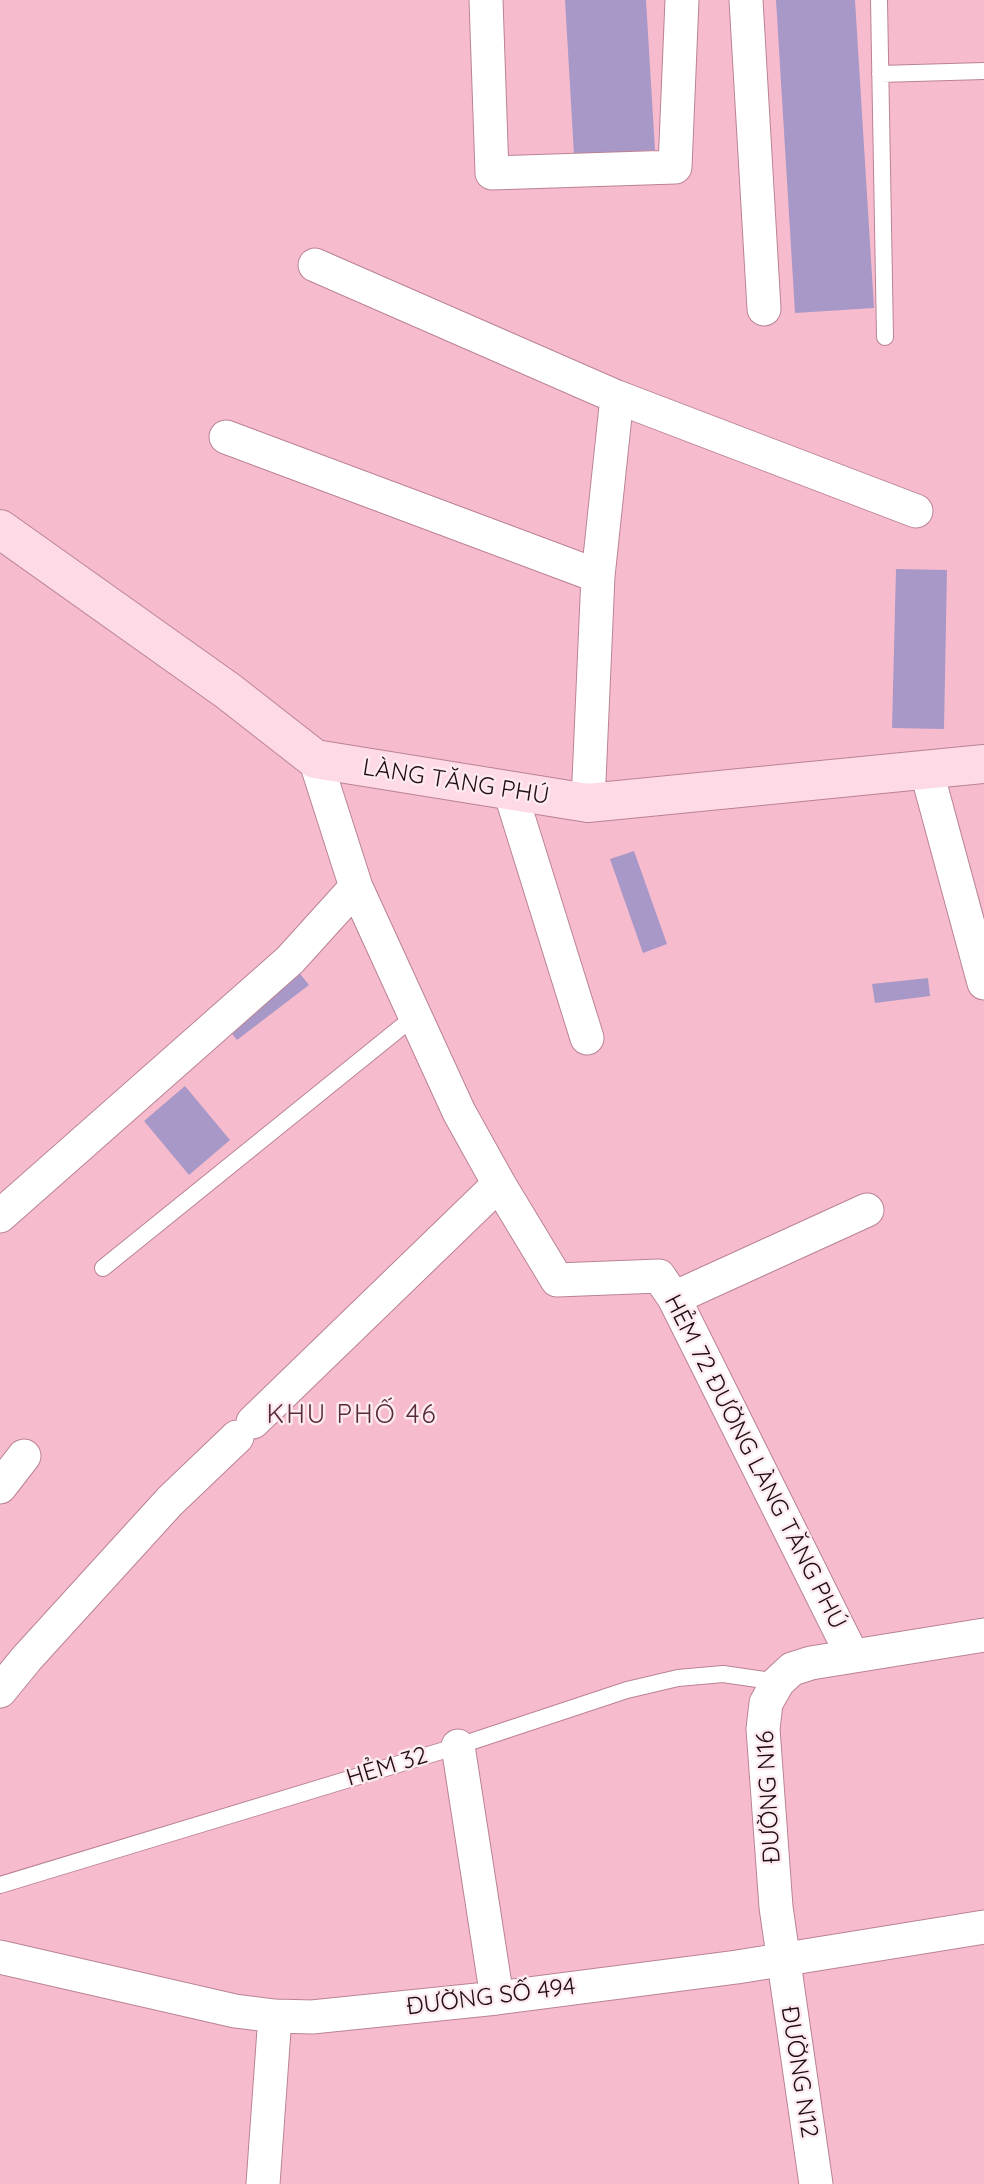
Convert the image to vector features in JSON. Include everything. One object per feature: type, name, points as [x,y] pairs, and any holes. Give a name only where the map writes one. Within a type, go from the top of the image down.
[{"type":"street","points":[[486,0],[492,173],[675,167],[682,0]]},
{"type":"street","points":[[746,0],[764,309]]},
{"type":"street","points":[[315,265],[617,397],[916,511]]},
{"type":"street","points":[[588,803],[598,576],[617,397]]},
{"type":"street","points":[[226,437],[598,576]]},
{"type":"street","name":"LÀNG TĂNG PHÚ","points":[[0,529],[228,691],[315,759],[588,803],[984,764]]},
{"type":"street","name":"HẺM 72 ĐƯỜNG LÀNG TĂNG PHÚ","points":[[315,759],[356,887],[459,1112],[499,1184],[557,1280],[659,1276],[674,1298],[852,1655]]},
{"type":"street","points":[[926,769],[984,983]]},
{"type":"street","points":[[510,791],[587,1038]]},
{"type":"street","points":[[0,1216],[290,960],[356,887]]},
{"type":"street","points":[[0,1691],[170,1501],[499,1184]]},
{"type":"street","points":[[674,1298],[867,1210]]},
{"type":"street","points":[[0,1487],[24,1456]]},
{"type":"street","points":[[778,1682],[792,1669],[811,1663],[984,1635]]},
{"type":"street","name":"ĐƯỜNG N16","points":[[778,1682],[766,1703],[763,1730],[776,1907],[783,1960]]},
{"type":"street","points":[[458,1745],[497,1998]]},
{"type":"street","name":"ĐƯỜNG SỐ 494","points":[[0,1957],[235,2011],[312,2017],[497,1998],[783,1960],[984,1927]]},
{"type":"street","name":"ĐƯỜNG N12","points":[[783,1960],[816,2184]]},
{"type":"street","points":[[263,2184],[275,2016]]},
{"type":"lane","points":[[879,0],[885,337]]},
{"type":"lane","points":[[880,74],[984,71]]},
{"type":"lane","points":[[103,1268],[415,1016]]},
{"type":"lane","name":"HẺM 32","points":[[0,1885],[458,1745],[627,1690],[678,1678],[723,1674],[778,1682]]},
{"type":"building","points":[[565,0],[646,0],[655,150],[574,155]]},
{"type":"building","points":[[776,0],[855,0],[874,308],[795,313]]},
{"type":"building","points":[[896,569],[947,570],[944,729],[892,728]]},
{"type":"building","points":[[634,851],[667,944],[643,953],[610,859]]},
{"type":"building","points":[[297,970],[309,985],[237,1040],[225,1025]]},
{"type":"building","points":[[928,978],[930,996],[875,1003],[872,984]]},
{"type":"building","points":[[185,1086],[230,1140],[189,1175],[144,1121]]},
{"type":"district","name":"KHU PHỐ 46","points":[[352,1415]]}]
